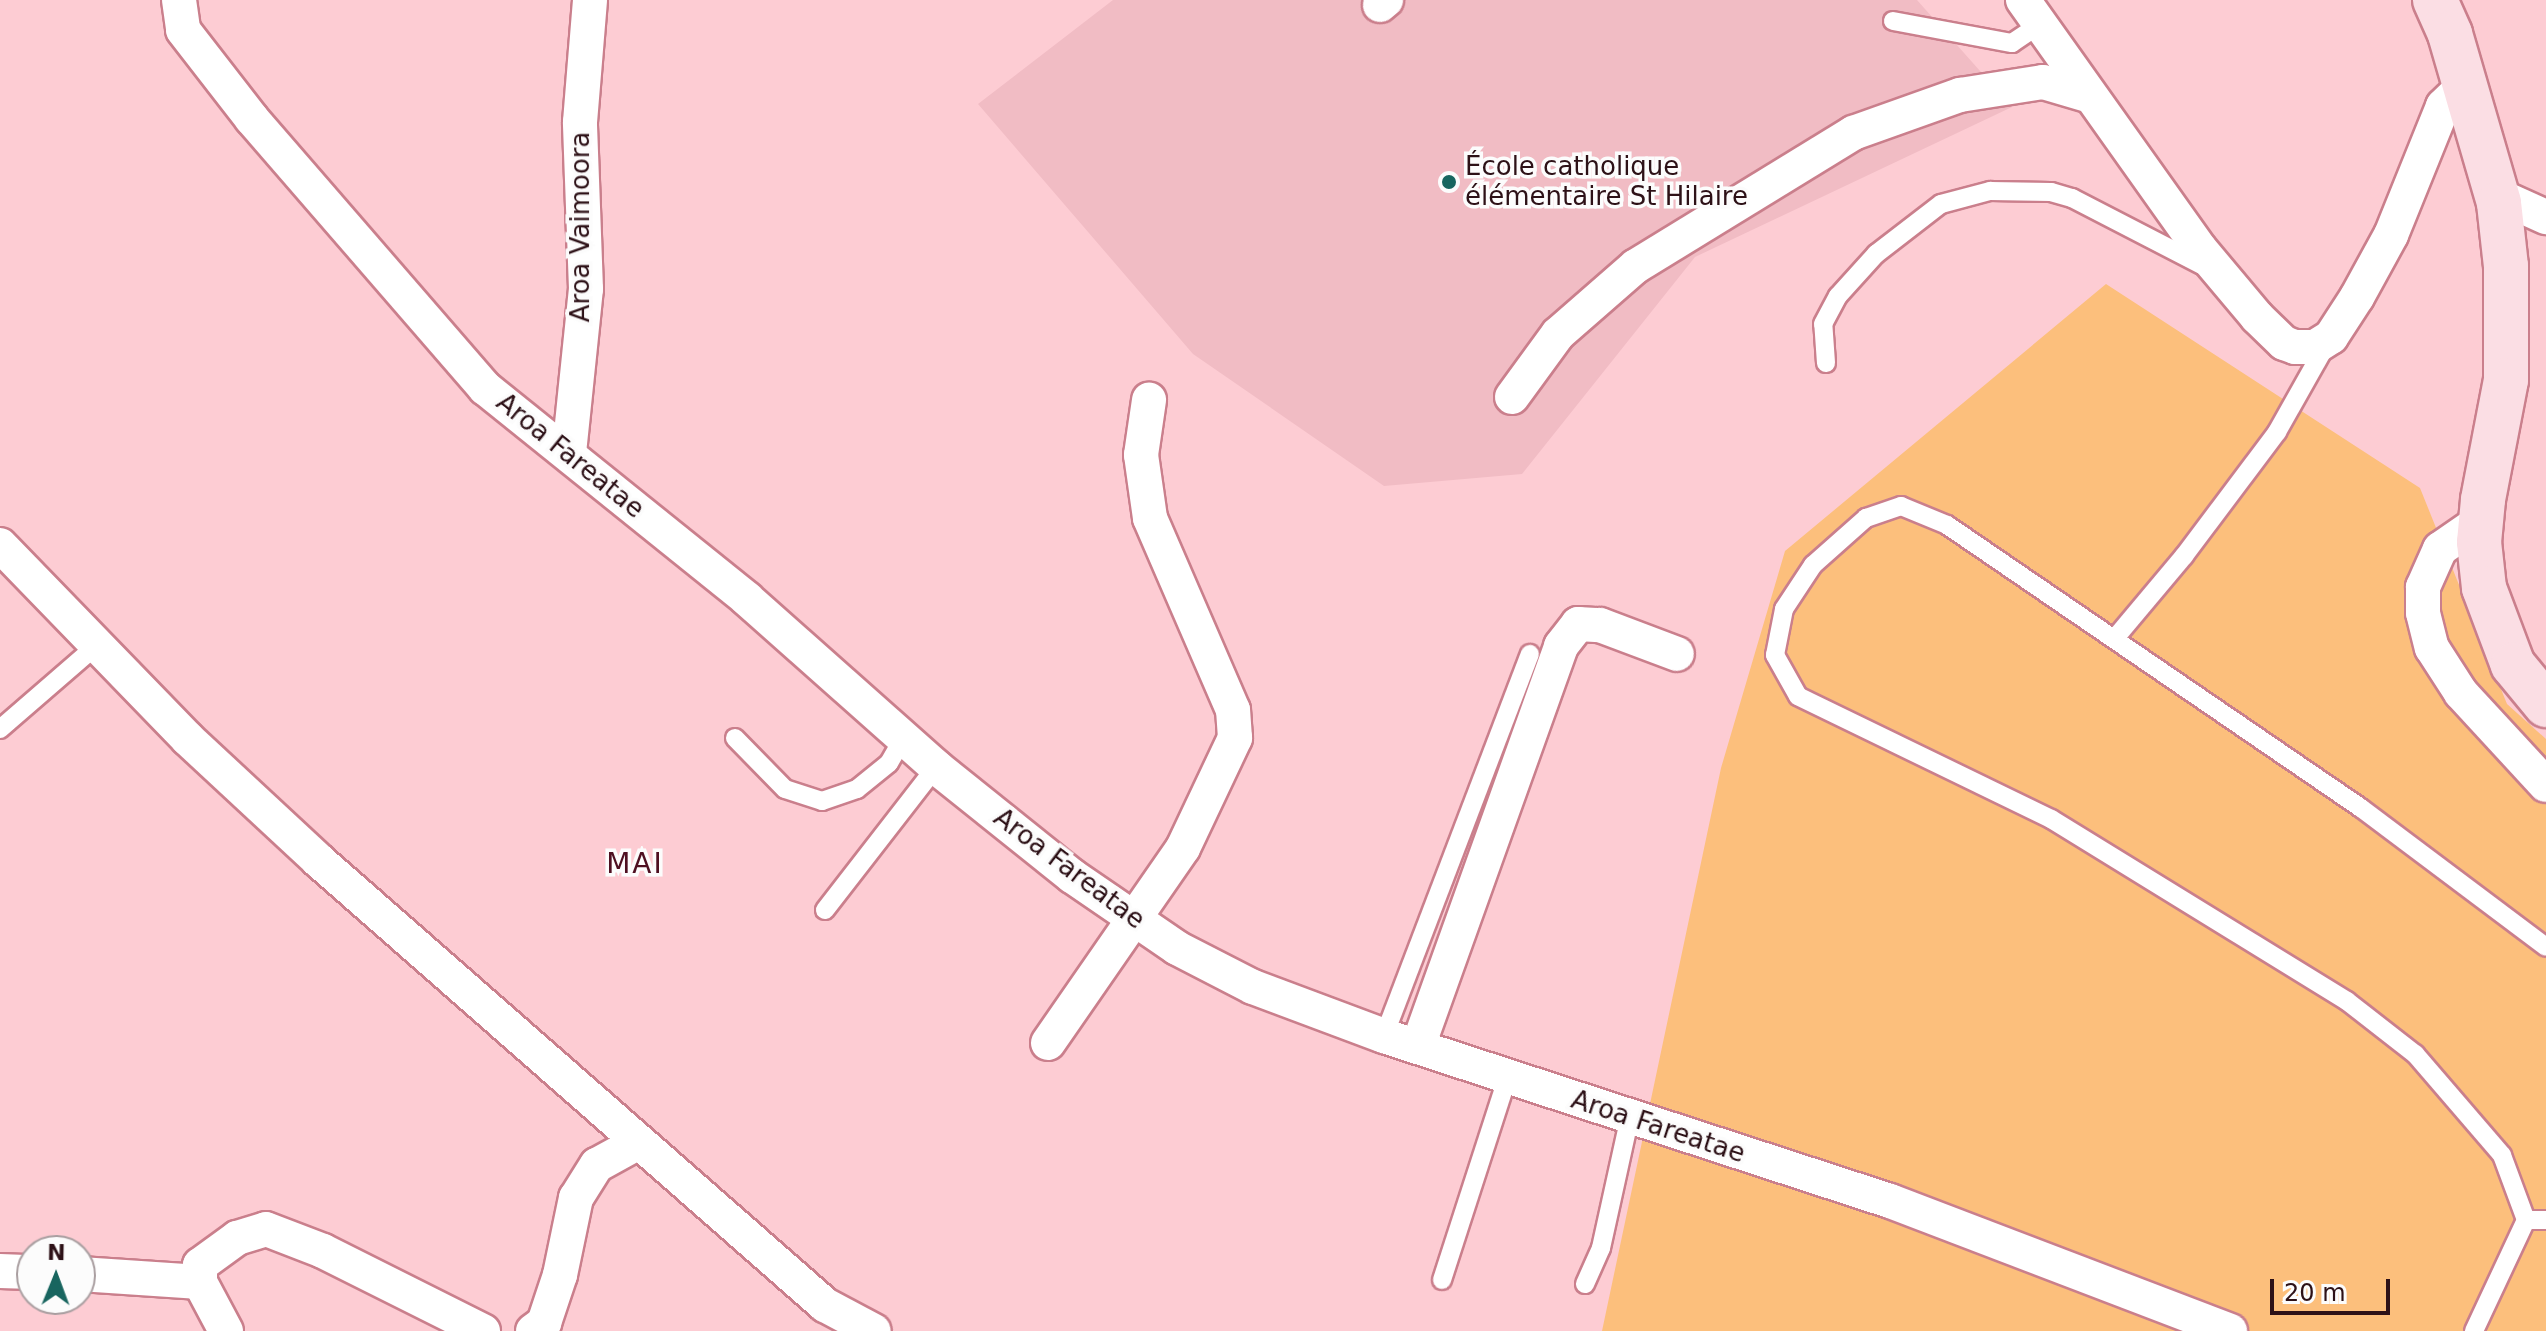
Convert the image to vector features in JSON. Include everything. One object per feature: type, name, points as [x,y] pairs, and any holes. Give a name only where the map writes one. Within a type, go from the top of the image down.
[{"type":"main road","points":[[2435,0],[2497,195],[2510,314],[2506,380],[2482,520],[2484,588],[2498,637],[2532,693],[2546,705]]},
{"type":"street","name":"Aroa Fareatae","points":[[179,0],[183,30],[318,196],[485,388],[747,599],[936,767],[1177,948],[1253,987],[1384,1036],[1507,1079],[1890,1201],[2230,1331]]},
{"type":"street","name":"Aroa Vaimoora","points":[[569,453],[586,289],[580,122],[590,0]]},
{"type":"street","points":[[2031,13],[2087,95],[2224,278],[2284,343],[2315,347],[2331,337],[2391,235],[2443,106],[2464,86]]},
{"type":"street","points":[[1512,397],[1558,334],[1636,266],[1853,133],[1960,95],[2043,82],[2087,95]]},
{"type":"street","points":[[2497,195],[2546,217]]},
{"type":"street","points":[[1048,1043],[1183,848],[1235,738],[1233,710],[1150,518],[1141,455],[1149,400]]},
{"type":"street","points":[[2482,520],[2440,549],[2423,587],[2423,613],[2432,648],[2461,693],[2546,785]]},
{"type":"street","points":[[0,545],[97,645],[318,860],[825,1305],[874,1331]]},
{"type":"street","points":[[1418,1046],[1561,646],[1578,624],[1600,625],[1677,654]]},
{"type":"street","points":[[533,1331],[544,1323],[560,1275],[576,1198],[597,1165],[639,1142]]},
{"type":"street","points":[[226,1331],[200,1282],[200,1265],[237,1238],[266,1229],[323,1251],[483,1331]]},
{"type":"street","points":[[96,1275],[200,1282]]},
{"type":"lane","points":[[1893,21],[2012,43],[2031,13]]},
{"type":"lane","points":[[1826,363],[1823,324],[1838,296],[1876,254],[1941,204],[1990,191],[2051,192],[2072,198],[2139,229],[2224,278]]},
{"type":"lane","points":[[2116,637],[2184,556],[2277,432],[2331,337]]},
{"type":"lane","points":[[2474,1331],[2526,1220],[2502,1155],[2467,1108],[2415,1054],[2347,1001],[2051,819],[1798,696],[1775,655],[1784,609],[1813,565],[1866,518],[1901,506],[1947,525],[2116,637],[2442,865],[2546,947]]},
{"type":"lane","points":[[0,729],[97,645]]},
{"type":"lane","points":[[1384,1036],[1530,654]]},
{"type":"lane","points":[[735,738],[785,789],[822,801],[857,789],[889,763],[904,737]]},
{"type":"lane","points":[[825,910],[936,767]]},
{"type":"lane","points":[[1442,1280],[1507,1079]]},
{"type":"lane","points":[[1585,1284],[1601,1248],[1630,1116]]},
{"type":"lane","points":[[2526,1220],[2546,1220]]},
{"type":"shaded area","name":"École catholique élémentaire St Hilaire","points":[[1113,0],[1917,0],[2012,107],[1695,257],[1522,474],[1384,486],[1193,354],[978,104]]},
{"type":"shaded area","points":[[2106,284],[2420,488],[2507,704],[2546,739],[2546,1331],[1602,1331],[1721,768],[1785,551]]},
{"type":"place","name":"École catholique élémentaire St Hilaire","points":[[1449,182]]},
{"type":"district","name":"MAI","points":[[635,864]]}]
